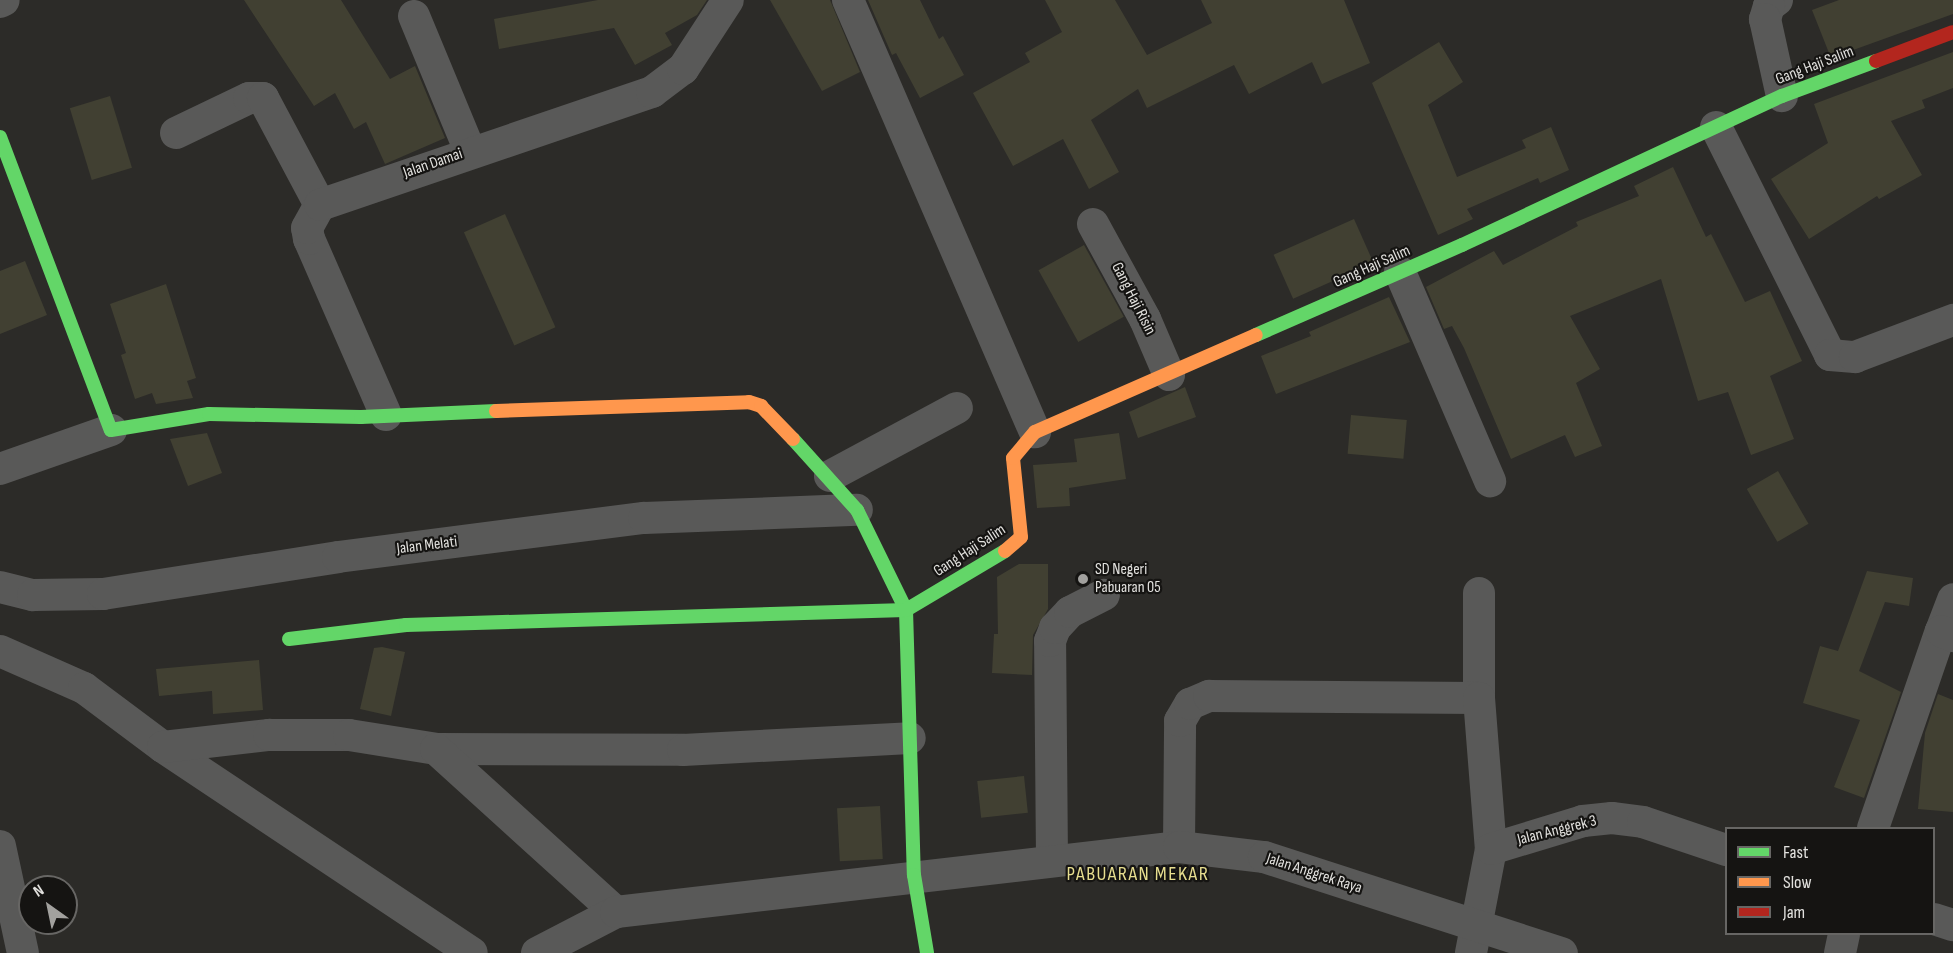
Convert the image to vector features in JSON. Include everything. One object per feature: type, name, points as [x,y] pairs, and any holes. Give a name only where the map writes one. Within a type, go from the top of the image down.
[{"type":"street","name":"Jalan Damai","points":[[320,205],[470,151],[652,92],[683,69],[728,0]]},
{"type":"street","points":[[848,0],[1035,432]]},
{"type":"street","points":[[1777,0],[1769,6],[1765,19],[1782,96]]},
{"type":"street","points":[[414,16],[470,151]]},
{"type":"street","name":"Gang Haji Salim","points":[[906,610],[1015,546],[1021,537],[1013,458],[1035,432],[1400,272],[1782,96],[1953,32]]},
{"type":"street","points":[[176,134],[249,98],[263,98],[320,205],[307,228],[309,240],[386,415]]},
{"type":"street","points":[[1716,127],[1830,356],[1855,357],[1953,320]]},
{"type":"street","points":[[0,137],[111,430]]},
{"type":"street","name":"Gang Haji Risin","points":[[1093,224],[1131,291],[1168,375]]},
{"type":"street","points":[[1400,272],[1490,481]]},
{"type":"street","points":[[0,469],[111,430],[209,414],[386,415],[749,402],[771,415],[830,476],[858,510],[906,610],[914,875],[927,953]]},
{"type":"street","points":[[830,476],[957,408]]},
{"type":"street","name":"Jalan Melati","points":[[0,588],[33,595],[103,594],[338,557],[644,519],[858,510]]},
{"type":"street","points":[[1475,940],[1491,849],[1479,698],[1479,593]]},
{"type":"street","points":[[1052,861],[1050,641],[1055,628],[1070,612],[1104,595]]},
{"type":"street","points":[[1873,827],[1947,634],[1953,599]]},
{"type":"street","points":[[289,639],[406,625],[906,610]]},
{"type":"street","points":[[0,651],[84,688],[163,747],[472,953]]},
{"type":"street","points":[[1179,847],[1180,722],[1190,704],[1209,696],[1479,698]]},
{"type":"street","points":[[163,747],[269,735],[349,735],[436,749],[683,750],[910,738]]},
{"type":"street","points":[[436,749],[616,912],[537,953]]},
{"type":"street","name":"Jalan Anggrek 3","points":[[1491,849],[1583,822],[1612,818],[1643,822],[1725,850]]},
{"type":"street","points":[[0,846],[23,953]]},
{"type":"street","name":"Jalan Anggrek Raya","points":[[616,912],[914,875],[1179,847],[1264,857],[1475,940],[1562,953]]},
{"type":"street","points":[[1935,919],[1953,925]]},
{"type":"street","points":[[1840,953],[1844,935]]},
{"type":"building","points":[[244,0],[341,0],[390,79],[415,66],[445,138],[385,164],[366,122],[354,129],[335,93],[314,106]]},
{"type":"building","points":[[598,0],[707,0],[697,15],[665,33],[672,45],[635,65],[614,28],[499,49],[494,19]]},
{"type":"building","points":[[770,0],[830,0],[860,72],[822,91]]},
{"type":"building","points":[[868,0],[920,0],[939,39],[943,36],[964,75],[920,98],[896,53],[892,55]]},
{"type":"building","points":[[1045,0],[1115,0],[1147,55],[1212,23],[1201,0],[1344,0],[1370,63],[1322,84],[1312,62],[1249,94],[1234,65],[1147,108],[1138,89],[1091,120],[1119,172],[1089,189],[1063,139],[1013,166],[973,93],[1030,62],[1025,53],[1062,32]]},
{"type":"building","points":[[1839,0],[1953,0],[1953,14],[1831,58],[1812,10]]},
{"type":"building","points":[[1439,42],[1463,82],[1428,105],[1457,177],[1526,148],[1522,140],[1551,127],[1569,170],[1540,183],[1538,178],[1467,209],[1473,219],[1438,235],[1372,83]]},
{"type":"building","points":[[1953,52],[1953,88],[1922,100],[1925,108],[1891,121],[1922,175],[1879,199],[1877,196],[1809,239],[1771,179],[1828,143],[1814,104]]},
{"type":"building","points":[[110,96],[132,168],[92,180],[70,108]]},
{"type":"building","points":[[1673,167],[1706,237],[1711,234],[1745,302],[1770,291],[1802,361],[1770,376],[1794,439],[1751,455],[1728,392],[1698,401],[1661,279],[1570,316],[1600,369],[1576,383],[1602,446],[1575,457],[1565,435],[1511,459],[1464,348],[1452,326],[1444,329],[1426,287],[1494,251],[1503,265],[1578,226],[1576,222],[1639,196],[1634,186]]},
{"type":"building","points":[[505,214],[555,327],[514,346],[464,232]]},
{"type":"building","points":[[1354,219],[1374,263],[1293,299],[1274,255]]},
{"type":"building","points":[[1084,245],[1124,317],[1078,342],[1039,270]]},
{"type":"building","points":[[25,261],[47,315],[0,334],[0,271]]},
{"type":"building","points":[[166,284],[196,378],[187,381],[193,398],[156,404],[152,393],[135,399],[121,355],[126,353],[110,304]]},
{"type":"building","points":[[1389,297],[1410,342],[1276,394],[1261,356],[1311,336],[1309,332]]},
{"type":"building","points":[[1185,387],[1196,417],[1138,438],[1129,412]]},
{"type":"building","points":[[1351,415],[1407,420],[1403,459],[1348,454]]},
{"type":"building","points":[[207,433],[222,473],[188,486],[170,439]]},
{"type":"building","points":[[1119,433],[1126,479],[1069,488],[1070,506],[1037,508],[1033,465],[1077,462],[1074,439]]},
{"type":"building","points":[[1778,471],[1808,524],[1777,542],[1747,489]]},
{"type":"building","points":[[1019,564],[1048,564],[1048,609],[1033,635],[1032,675],[992,673],[994,634],[998,634],[997,577]]},
{"type":"building","points":[[1867,571],[1913,578],[1909,606],[1885,602],[1859,671],[1901,692],[1864,798],[1834,787],[1860,720],[1803,703],[1820,646],[1838,651]]},
{"type":"building","points":[[382,647],[405,652],[391,716],[360,709],[374,648]]},
{"type":"building","points":[[259,660],[263,710],[213,714],[212,691],[159,696],[156,669]]},
{"type":"building","points":[[1938,694],[1953,700],[1953,812],[1918,809],[1925,733]]},
{"type":"building","points":[[1024,776],[1028,813],[981,818],[977,781]]},
{"type":"building","points":[[880,806],[883,859],[840,861],[837,808]]},
{"type":"traffic: fast","points":[[1256,335],[1462,245],[1782,96],[1876,61]]},
{"type":"traffic: fast","points":[[0,137],[111,430],[209,414],[361,417],[496,411]]},
{"type":"traffic: fast","points":[[793,439],[857,510],[906,610],[914,875],[927,953]]},
{"type":"traffic: fast","points":[[289,639],[406,625],[906,610],[1005,551]]},
{"type":"traffic: slow","points":[[1005,551],[1021,537],[1013,458],[1035,432],[1256,335]]},
{"type":"traffic: slow","points":[[496,411],[749,402],[761,406],[793,439]]},
{"type":"traffic: jam","points":[[1876,61],[1953,32]]},
{"type":"place","name":"SD Negeri Pabuaran 05","points":[[1083,579]]},
{"type":"district","name":"PABUARAN MEKAR","points":[[1138,874]]}]
